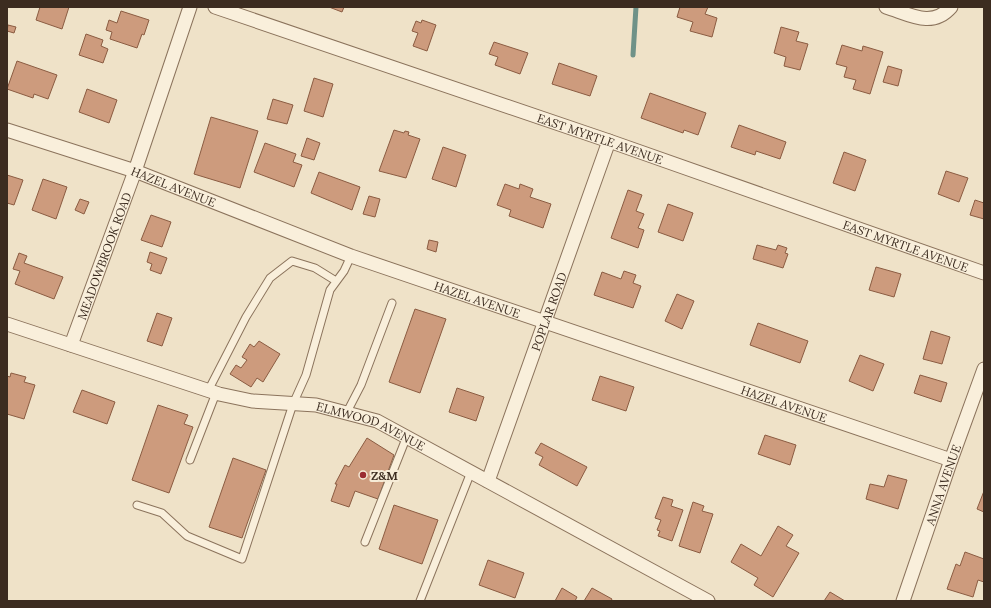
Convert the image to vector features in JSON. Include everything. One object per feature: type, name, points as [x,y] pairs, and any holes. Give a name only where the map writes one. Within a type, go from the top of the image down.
[{"type":"street","name":"MEADOWBROOK ROAD","points":[[71,345],[135,171],[190,7]]},
{"type":"street","name":"EAST MYRTLE AVENUE","points":[[215,7],[609,141],[984,273]]},
{"type":"street","points":[[886,7],[925,19],[936,19],[946,13],[951,7]]},
{"type":"street","name":"HAZEL AVENUE","points":[[7,130],[135,171],[350,256],[951,460]]},
{"type":"street","name":"POPLAR ROAD","points":[[488,481],[546,322],[609,141]]},
{"type":"street","name":"ELMWOOD AVENUE","points":[[7,324],[212,392],[252,401],[316,405],[377,421],[708,601]]},
{"type":"street","name":"ANNA AVENUE","points":[[903,601],[984,369]]},
{"type":"lane","points":[[137,505],[162,513],[187,536],[242,559],[293,404],[306,375],[330,290],[350,256]]},
{"type":"lane","points":[[190,460],[212,392],[246,317],[270,278],[292,261],[315,268],[336,281]]},
{"type":"lane","points":[[347,412],[361,385],[392,303]]},
{"type":"lane","points":[[365,542],[407,436]]},
{"type":"lane","points":[[420,601],[471,472]]},
{"type":"building","points":[[40,7],[69,7],[62,29],[36,20]]},
{"type":"building","points":[[329,7],[344,7],[342,12]]},
{"type":"building","points":[[680,7],[708,7],[705,14],[717,18],[712,37],[690,31],[693,22],[677,17]]},
{"type":"building","points":[[121,11],[149,20],[144,35],[142,34],[137,48],[110,39],[112,32],[106,30],[109,20],[117,23]]},
{"type":"building","points":[[422,20],[436,25],[427,51],[413,46],[418,33],[412,31],[416,21],[421,23]]},
{"type":"building","points":[[8,25],[16,27],[14,33],[7,31]]},
{"type":"building","points":[[781,27],[799,32],[796,41],[808,44],[800,70],[784,66],[786,57],[774,53]]},
{"type":"building","points":[[86,34],[103,40],[101,46],[108,49],[103,63],[79,55]]},
{"type":"building","points":[[494,42],[528,53],[520,74],[495,65],[498,57],[489,54]]},
{"type":"building","points":[[842,45],[862,51],[863,46],[883,52],[870,94],[853,89],[856,80],[844,77],[847,67],[836,64]]},
{"type":"building","points":[[17,61],[57,75],[48,99],[34,94],[33,98],[7,89]]},
{"type":"building","points":[[559,63],[597,76],[590,96],[552,84]]},
{"type":"building","points":[[888,66],[902,70],[898,86],[883,82]]},
{"type":"building","points":[[314,78],[333,84],[323,117],[304,111]]},
{"type":"building","points":[[87,89],[117,100],[109,123],[79,112]]},
{"type":"building","points":[[650,93],[706,113],[698,135],[684,130],[683,133],[641,118]]},
{"type":"building","points":[[273,99],[293,105],[287,124],[267,119]]},
{"type":"building","points":[[211,117],[258,131],[240,188],[194,174]]},
{"type":"building","points":[[739,125],[786,142],[780,159],[756,151],[755,155],[731,147]]},
{"type":"building","points":[[394,130],[404,133],[405,131],[409,132],[408,135],[420,139],[406,178],[379,171]]},
{"type":"building","points":[[307,138],[320,143],[314,160],[301,156]]},
{"type":"building","points":[[265,143],[296,154],[293,162],[302,165],[294,187],[254,172]]},
{"type":"building","points":[[443,147],[466,155],[456,187],[432,179]]},
{"type":"building","points":[[844,152],[866,160],[855,191],[833,183]]},
{"type":"building","points":[[946,171],[968,178],[959,202],[938,194]]},
{"type":"building","points":[[319,172],[360,187],[352,210],[311,193]]},
{"type":"building","points":[[7,175],[23,180],[14,205],[7,203]]},
{"type":"building","points":[[43,179],[67,187],[56,219],[32,210]]},
{"type":"building","points":[[505,184],[519,189],[520,184],[533,189],[530,197],[551,204],[543,228],[509,216],[511,210],[497,205]]},
{"type":"building","points":[[628,190],[642,195],[636,211],[644,214],[638,228],[644,230],[638,248],[611,238]]},
{"type":"building","points":[[369,196],[380,199],[375,217],[363,214]]},
{"type":"building","points":[[80,199],[89,202],[84,214],[75,210]]},
{"type":"building","points":[[975,200],[984,203],[984,219],[970,215]]},
{"type":"building","points":[[668,204],[693,213],[683,241],[658,232]]},
{"type":"building","points":[[151,215],[171,222],[162,247],[141,240]]},
{"type":"building","points":[[429,240],[438,242],[436,252],[427,249]]},
{"type":"building","points":[[757,245],[776,250],[778,245],[787,248],[785,253],[788,254],[783,268],[753,259]]},
{"type":"building","points":[[150,252],[167,258],[161,274],[150,270],[152,264],[147,262]]},
{"type":"building","points":[[19,253],[27,256],[24,263],[63,277],[54,299],[15,284],[20,271],[13,269]]},
{"type":"building","points":[[876,267],[901,274],[894,297],[869,290]]},
{"type":"building","points":[[624,271],[636,275],[633,283],[641,286],[633,308],[594,295],[602,272],[621,279]]},
{"type":"building","points":[[677,294],[694,301],[682,329],[665,321]]},
{"type":"building","points":[[415,309],[446,319],[420,393],[389,382]]},
{"type":"building","points":[[157,313],[172,318],[162,346],[147,341]]},
{"type":"building","points":[[758,323],[808,341],[800,363],[750,345]]},
{"type":"building","points":[[931,331],[950,337],[942,364],[923,359]]},
{"type":"building","points":[[259,341],[280,354],[263,382],[257,378],[251,387],[230,374],[236,365],[241,368],[247,360],[242,357],[250,344],[254,347]]},
{"type":"building","points":[[860,355],[884,364],[873,391],[849,381]]},
{"type":"building","points":[[11,373],[26,377],[24,382],[35,385],[24,419],[7,414],[7,376],[10,377]]},
{"type":"building","points":[[920,375],[947,383],[941,402],[914,393]]},
{"type":"building","points":[[600,376],[634,387],[626,411],[592,400]]},
{"type":"building","points":[[457,388],[484,397],[476,421],[449,412]]},
{"type":"building","points":[[82,390],[115,402],[107,424],[73,412]]},
{"type":"building","points":[[158,405],[188,415],[184,424],[193,427],[169,493],[132,480]]},
{"type":"building","points":[[765,435],[796,445],[790,465],[758,454]]},
{"type":"building","name":"Z&M","points":[[367,438],[394,455],[378,499],[355,491],[349,507],[331,501],[337,484],[335,484],[345,465],[349,467]]},
{"type":"building","points":[[541,443],[587,467],[577,486],[539,465],[543,457],[535,453]]},
{"type":"building","points":[[233,458],[266,470],[242,538],[209,527]]},
{"type":"building","points":[[888,475],[907,480],[898,509],[866,499],[870,484],[884,487]]},
{"type":"building","points":[[984,491],[984,512],[977,509]]},
{"type":"building","points":[[663,497],[673,500],[671,506],[683,510],[672,541],[658,536],[660,531],[657,530],[661,520],[655,518]]},
{"type":"building","points":[[693,502],[704,506],[702,511],[713,514],[700,553],[679,546]]},
{"type":"building","points":[[394,505],[438,520],[422,564],[379,549]]},
{"type":"building","points":[[778,526],[793,535],[786,546],[799,553],[773,597],[754,585],[758,578],[731,562],[741,544],[761,556]]},
{"type":"building","points":[[965,552],[984,559],[984,582],[978,580],[973,597],[947,589],[956,564],[960,566]]},
{"type":"building","points":[[488,560],[524,573],[515,598],[479,585]]},
{"type":"building","points":[[562,588],[577,597],[575,601],[555,601]]},
{"type":"building","points":[[592,588],[612,599],[611,601],[584,601]]},
{"type":"building","points":[[830,592],[845,601],[824,601]]},
{"type":"waterway","points":[[633,55],[636,7]]},
{"type":"place","name":"Z&M","points":[[363,475]]}]
